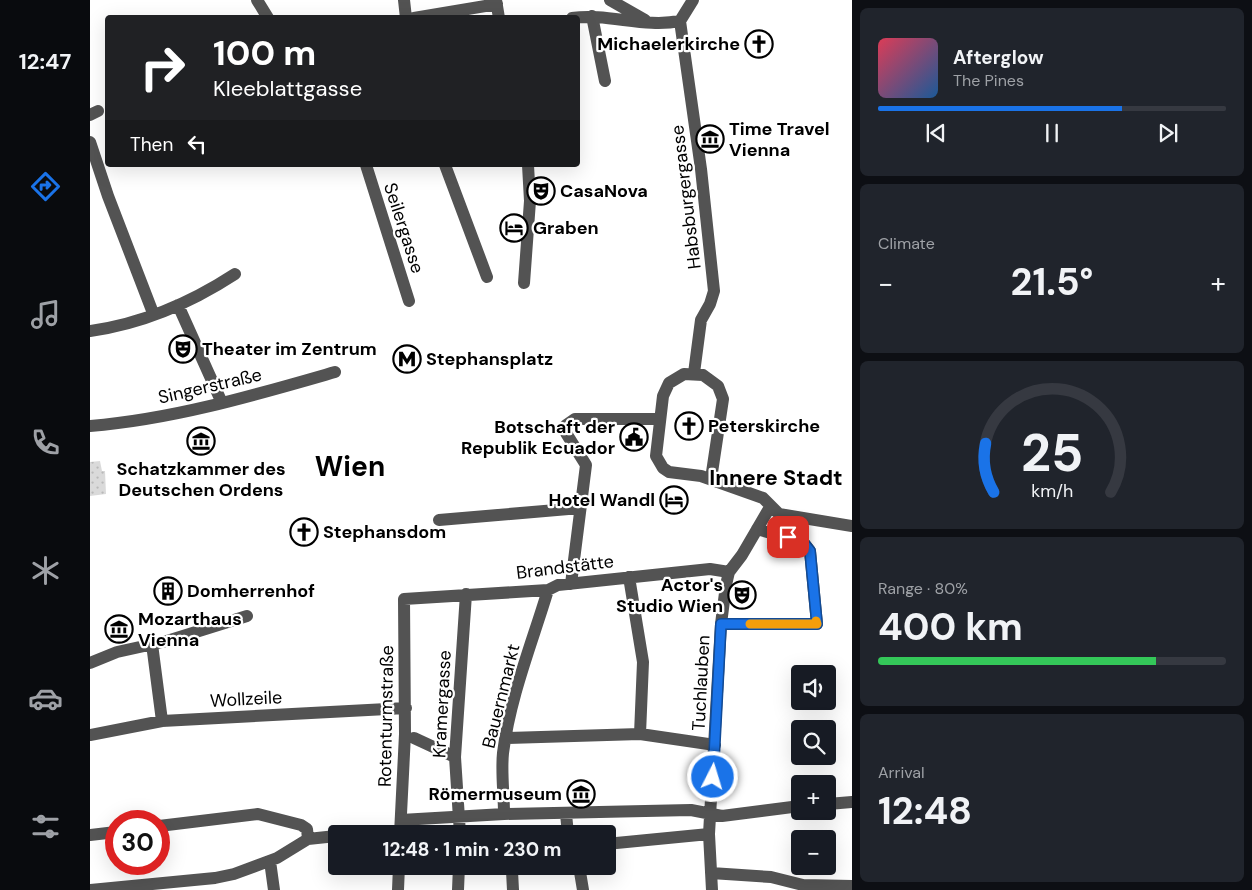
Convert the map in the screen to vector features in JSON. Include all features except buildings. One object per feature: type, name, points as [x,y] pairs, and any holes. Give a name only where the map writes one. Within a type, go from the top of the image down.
[{"type":"street","points":[[257,0],[266,15]]},
{"type":"street","points":[[404,0],[406,15]]},
{"type":"street","points":[[610,0],[649,22]]},
{"type":"street","points":[[580,17],[592,16],[649,22],[680,21],[693,0]]},
{"type":"street","points":[[429,15],[496,2],[498,15]]},
{"type":"street","points":[[592,16],[605,81]]},
{"type":"street","name":"Habsburgergasse","points":[[680,21],[714,291],[710,304],[701,320],[694,373]]},
{"type":"street","points":[[90,142],[108,196],[153,313]]},
{"type":"street","name":"Seilergasse","points":[[367,167],[409,301]]},
{"type":"street","points":[[446,167],[486,277]]},
{"type":"street","points":[[524,283],[530,200],[528,167]]},
{"type":"street","points":[[90,331],[118,327],[178,305],[215,287],[235,274]]},
{"type":"street","points":[[178,305],[222,403]]},
{"type":"street","name":"Singerstraße","points":[[90,426],[119,424],[222,403],[336,372]]},
{"type":"street","points":[[711,479],[723,399],[718,386],[712,380],[694,373],[676,378],[666,388],[656,456],[662,468],[669,472],[711,479],[763,498],[778,514],[852,526]]},
{"type":"street","points":[[571,584],[586,465],[566,433],[565,426],[575,419],[660,419]]},
{"type":"street","name":"Tuchlauben","points":[[712,890],[709,834],[716,745],[721,624],[729,572],[770,507]]},
{"type":"street","points":[[439,520],[580,508]]},
{"type":"street","points":[[721,624],[817,624],[810,551],[803,542],[758,528]]},
{"type":"street","name":"Brandstätte","points":[[404,599],[548,590],[558,585],[710,568],[729,572]]},
{"type":"street","points":[[629,577],[643,662],[640,734]]},
{"type":"street","name":"Bauernmarkt","points":[[504,814],[503,755],[506,738],[522,670],[548,590]]},
{"type":"street","name":"Kramergasse","points":[[460,825],[455,757],[466,594]]},
{"type":"street","name":"Rotenturmstraße","points":[[401,825],[406,708],[404,599]]},
{"type":"street","points":[[90,663],[117,652],[152,644],[247,616]]},
{"type":"street","points":[[152,644],[162,721]]},
{"type":"street","name":"Wollzeile","points":[[90,735],[162,721],[406,708]]},
{"type":"street","points":[[506,738],[640,734],[716,745]]},
{"type":"street","points":[[414,738],[455,757]]},
{"type":"street","points":[[836,803],[852,802]]},
{"type":"street","points":[[401,820],[504,814],[691,810],[710,812],[722,816],[791,807]]},
{"type":"street","points":[[170,825],[258,814],[272,816],[301,825],[307,829],[308,839]]},
{"type":"street","points":[[566,814],[567,825]]},
{"type":"street","points":[[90,835],[105,833]]},
{"type":"street","points":[[616,843],[709,834]]},
{"type":"street","points":[[90,890],[215,878],[234,874],[270,861],[308,839],[328,837]]},
{"type":"street","points":[[270,861],[274,890]]},
{"type":"street","points":[[712,873],[770,877],[802,885],[852,886]]},
{"type":"street","points":[[398,890],[399,875]]},
{"type":"street","points":[[458,890],[459,875]]},
{"type":"street","points":[[512,875],[513,890]]},
{"type":"street","points":[[580,875],[583,890]]},
{"type":"shaded area","points":[[100,461],[102,471],[105,471],[106,494],[90,496],[90,462]]},
{"type":"slow traffic","points":[[750,624],[817,624],[816,621]]},
{"type":"place","name":"Michaelerkirche","points":[[759,44]]},
{"type":"place","name":"Time Travel Vienna","points":[[710,139]]},
{"type":"place","name":"CasaNova","points":[[541,191]]},
{"type":"place","name":"Graben","points":[[514,228]]},
{"type":"place","name":"Theater im Zentrum","points":[[183,349]]},
{"type":"place","name":"Stephansplatz","points":[[407,359]]},
{"type":"place","name":"Peterskirche","points":[[689,426]]},
{"type":"place","name":"Botschaft der Republik Ecuador","points":[[634,437]]},
{"type":"place","name":"Schatzkammer des Deutschen Ordens","points":[[201,441]]},
{"type":"place","name":"Hotel Wandl","points":[[674,500]]},
{"type":"place","name":"Stephansdom","points":[[304,532]]},
{"type":"place","name":"Domherrenhof","points":[[168,591]]},
{"type":"place","name":"Actor's Studio Wien","points":[[742,595]]},
{"type":"place","name":"Mozarthaus Vienna","points":[[119,629]]},
{"type":"place","name":"Römermuseum","points":[[581,794]]},
{"type":"district","name":"Wien","points":[[350,466]]},
{"type":"district","name":"Innere Stadt","points":[[776,477]]},
{"type":"route","points":[[713,777],[721,624],[817,624],[810,551],[803,542],[788,537]]}]
